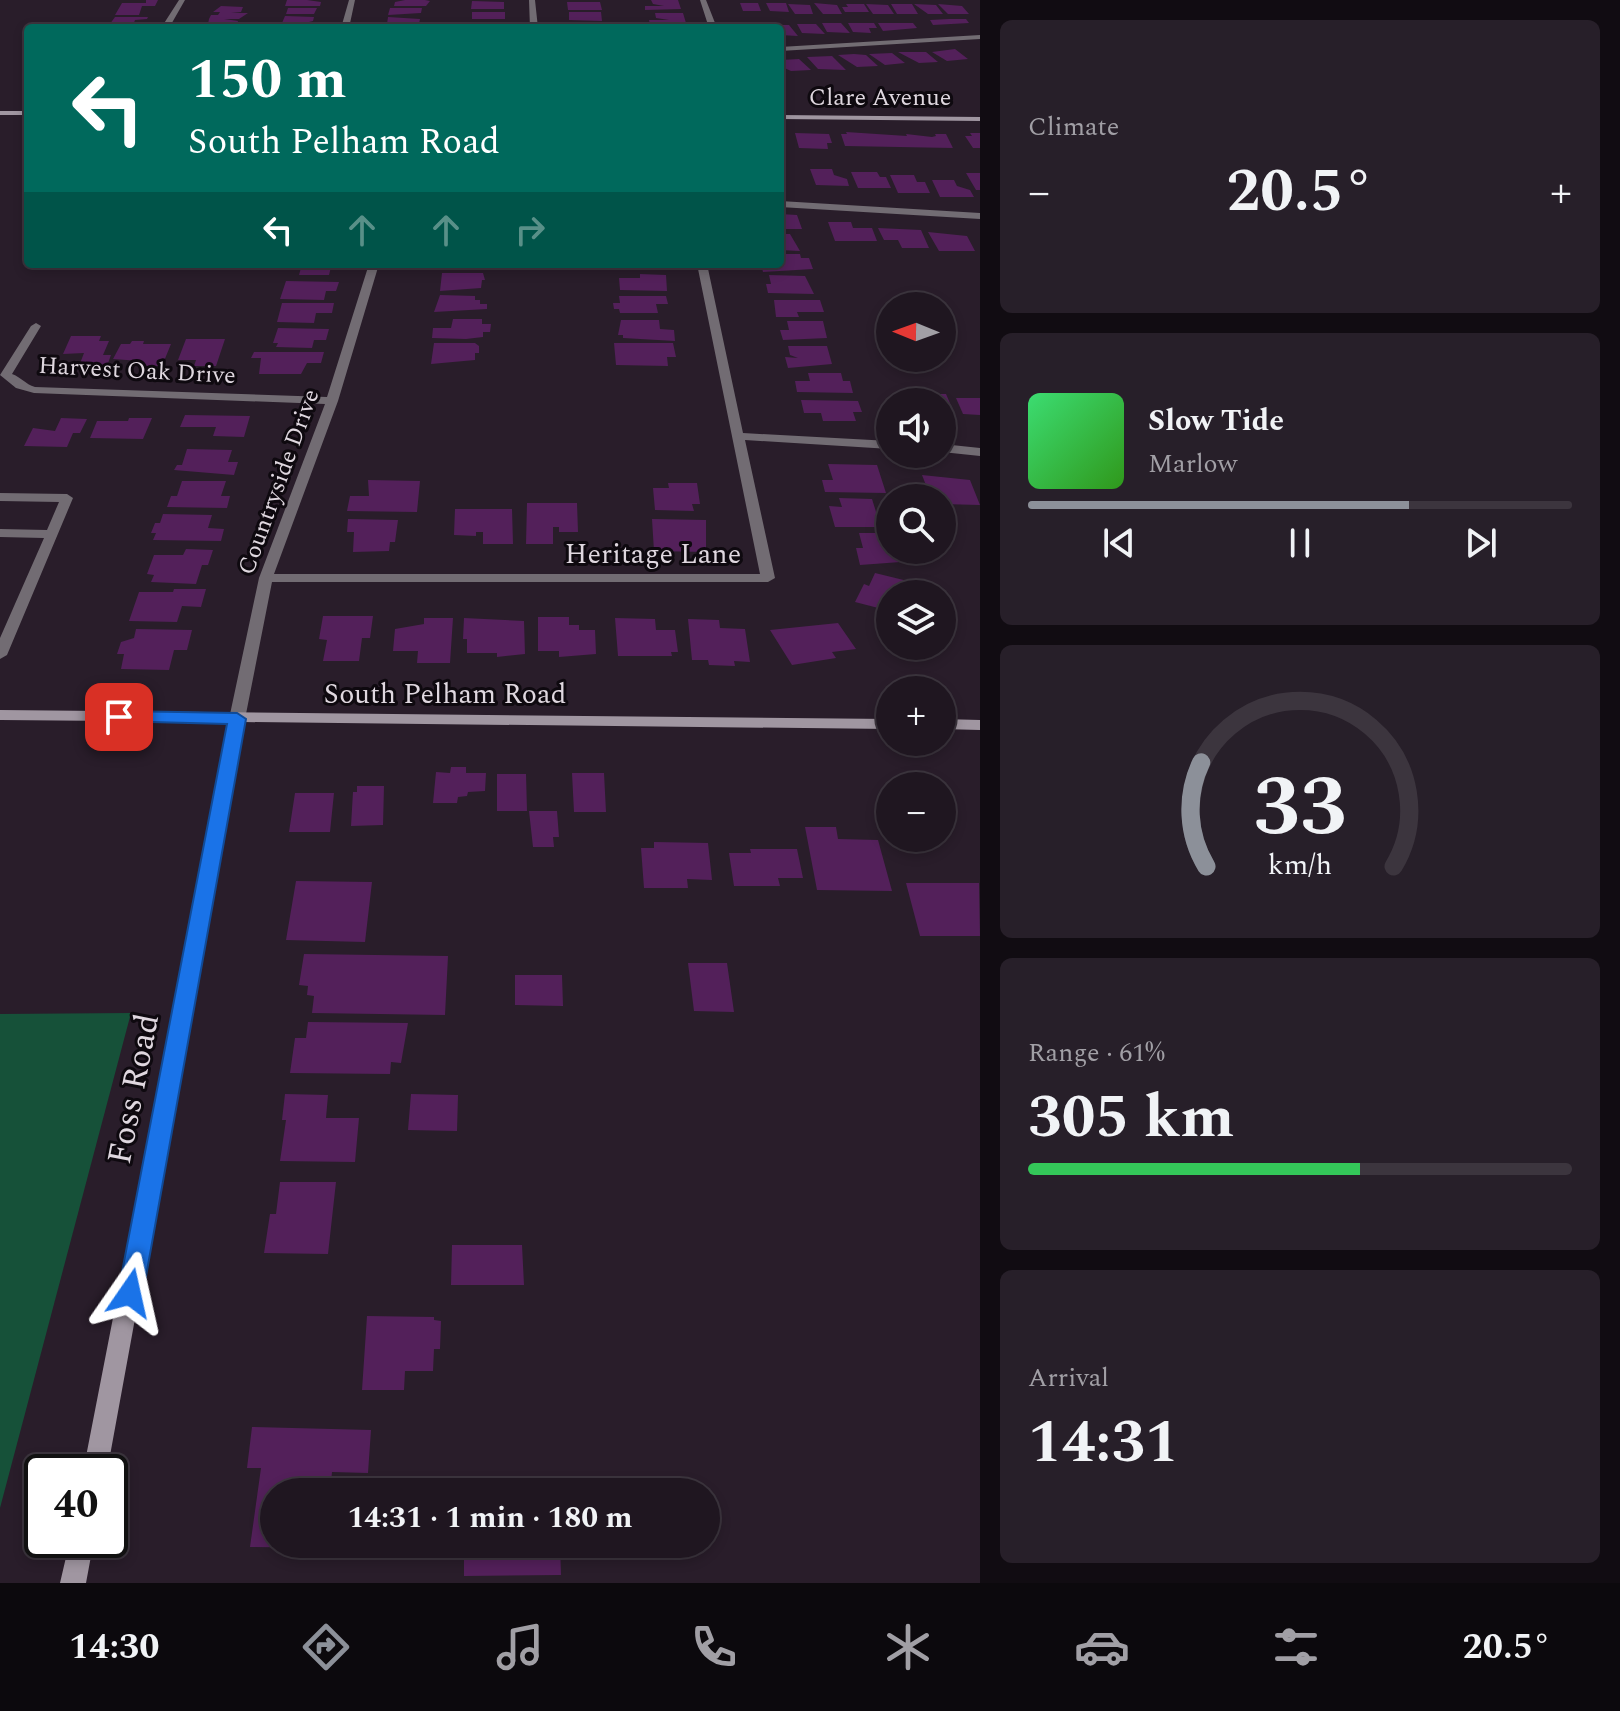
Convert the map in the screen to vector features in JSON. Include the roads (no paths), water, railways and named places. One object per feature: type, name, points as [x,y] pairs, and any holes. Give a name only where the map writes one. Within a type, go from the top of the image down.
[{"type":"street","points":[[167,24],[182,0]]},
{"type":"street","points":[[346,24],[352,0]]},
{"type":"street","points":[[532,0],[534,24]]},
{"type":"street","points":[[703,0],[712,24]]},
{"type":"street","points":[[784,49],[980,37]]},
{"type":"street","points":[[0,113],[24,113]]},
{"type":"street","name":"Clare Avenue","points":[[784,117],[980,119]]},
{"type":"street","points":[[784,204],[858,207],[942,217],[980,216]]},
{"type":"street","name":"Countryside Drive","points":[[237,719],[266,578],[332,401],[373,268]]},
{"type":"street","name":"Heritage Lane","points":[[266,578],[768,578],[703,268]]},
{"type":"street","name":"Harvest Oak Drive","points":[[36,326],[5,376],[14,379],[20,386],[34,390],[332,401]]},
{"type":"street","points":[[737,436],[876,444]]},
{"type":"street","points":[[956,449],[980,452]]},
{"type":"street","points":[[0,497],[67,498],[0,655]]},
{"type":"street","points":[[0,533],[52,534]]},
{"type":"street","name":"South Pelham Road","points":[[0,715],[876,724]]},
{"type":"street","name":"Foss Road","points":[[98,1454],[237,719]]},
{"type":"street","points":[[956,724],[980,725]]},
{"type":"street","points":[[73,1583],[78,1558]]}]
